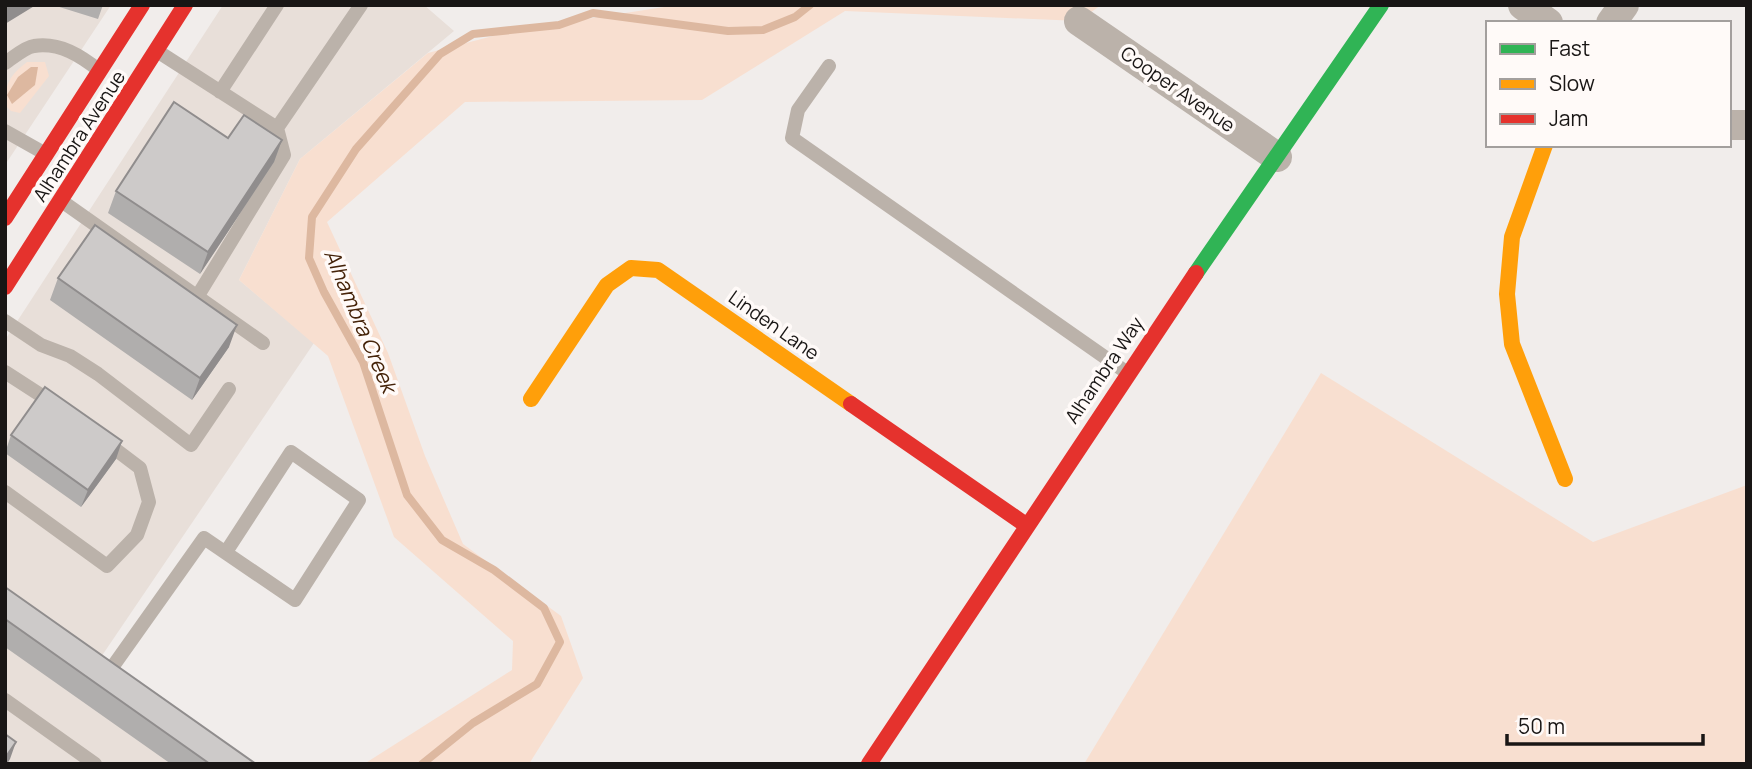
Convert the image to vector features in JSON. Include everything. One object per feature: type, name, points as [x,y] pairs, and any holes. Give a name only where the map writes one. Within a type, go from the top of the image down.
[{"type":"street","name":"Alhambra Avenue","points":[[5,218],[142,5]]},
{"type":"street","name":"Alhambra Avenue","points":[[5,287],[185,5]]},
{"type":"street","name":"Alhambra Way","points":[[869,764],[1127,373],[1381,5]]},
{"type":"street","points":[[1523,5],[1545,21]]},
{"type":"street","points":[[1612,21],[1624,5]]},
{"type":"street","name":"Cooper Avenue","points":[[1079,21],[1277,157]]},
{"type":"street","points":[[1544,147],[1512,237],[1507,294],[1512,344],[1565,479]]},
{"type":"street","name":"Linden Lane","points":[[531,399],[607,285],[631,268],[658,270],[1026,525]]},
{"type":"lane","points":[[220,92],[277,5]]},
{"type":"lane","points":[[277,128],[361,5]]},
{"type":"lane","points":[[5,63],[32,46],[60,48],[79,55],[101,72]]},
{"type":"lane","points":[[156,50],[277,128],[284,155],[222,261],[197,296]]},
{"type":"lane","points":[[829,66],[798,110],[792,138],[1127,373]]},
{"type":"lane","points":[[5,131],[47,154]]},
{"type":"lane","points":[[62,201],[263,343]]},
{"type":"lane","points":[[5,321],[41,345],[70,356],[98,373],[191,445],[229,389]]},
{"type":"lane","points":[[5,372],[66,412]]},
{"type":"lane","points":[[5,492],[107,566],[138,535],[149,502],[140,468],[87,428]]},
{"type":"lane","points":[[110,668],[204,538],[295,600],[359,500],[290,452],[226,552]]},
{"type":"lane","points":[[5,700],[96,764]]},
{"type":"shaded area","points":[[5,5],[111,5],[5,165]]},
{"type":"shaded area","points":[[223,5],[424,5],[454,31],[300,159],[239,280],[314,343],[99,660],[245,764],[5,764],[5,340]]},
{"type":"shaded area","points":[[677,5],[1101,5],[1079,21],[845,11],[702,100],[465,102],[327,222],[388,353],[425,456],[463,544],[561,616],[583,678],[529,764],[364,764],[512,670],[513,641],[394,537],[328,356],[239,280],[300,159],[428,53],[516,30]]},
{"type":"shaded area","points":[[27,62],[45,62],[49,76],[20,113],[11,111],[5,105],[7,86],[16,71]]},
{"type":"shaded area","points":[[31,67],[38,67],[35,85],[12,104],[7,95],[18,77]]},
{"type":"shaded area","points":[[1321,373],[1593,542],[1747,485],[1747,764],[1084,764]]},
{"type":"building","points":[[174,102],[228,138],[244,115],[282,140],[208,252],[116,191]]},
{"type":"building","points":[[95,225],[237,325],[200,378],[58,278]]},
{"type":"building","points":[[45,387],[122,441],[88,490],[11,435]]},
{"type":"building","points":[[5,587],[256,764],[210,764],[5,619]]},
{"type":"building","points":[[5,734],[16,742],[5,758]]},
{"type":"waterway","name":"Alhambra Creek","points":[[422,764],[473,723],[537,684],[560,642],[544,608],[494,570],[442,540],[407,495],[363,362],[324,292],[309,258],[312,217],[356,149],[440,54],[473,34],[559,25],[593,13],[728,31],[763,30],[795,17],[810,5]]},
{"type":"traffic: fast","points":[[1196,273],[1381,5]]},
{"type":"traffic: slow","points":[[1544,147],[1512,237],[1507,294],[1512,344],[1565,479]]},
{"type":"traffic: slow","points":[[531,399],[607,285],[631,268],[658,270],[851,404]]},
{"type":"traffic: jam","points":[[5,218],[142,5]]},
{"type":"traffic: jam","points":[[5,287],[185,5]]},
{"type":"traffic: jam","points":[[869,764],[1196,273]]},
{"type":"traffic: jam","points":[[851,404],[1026,525]]}]
